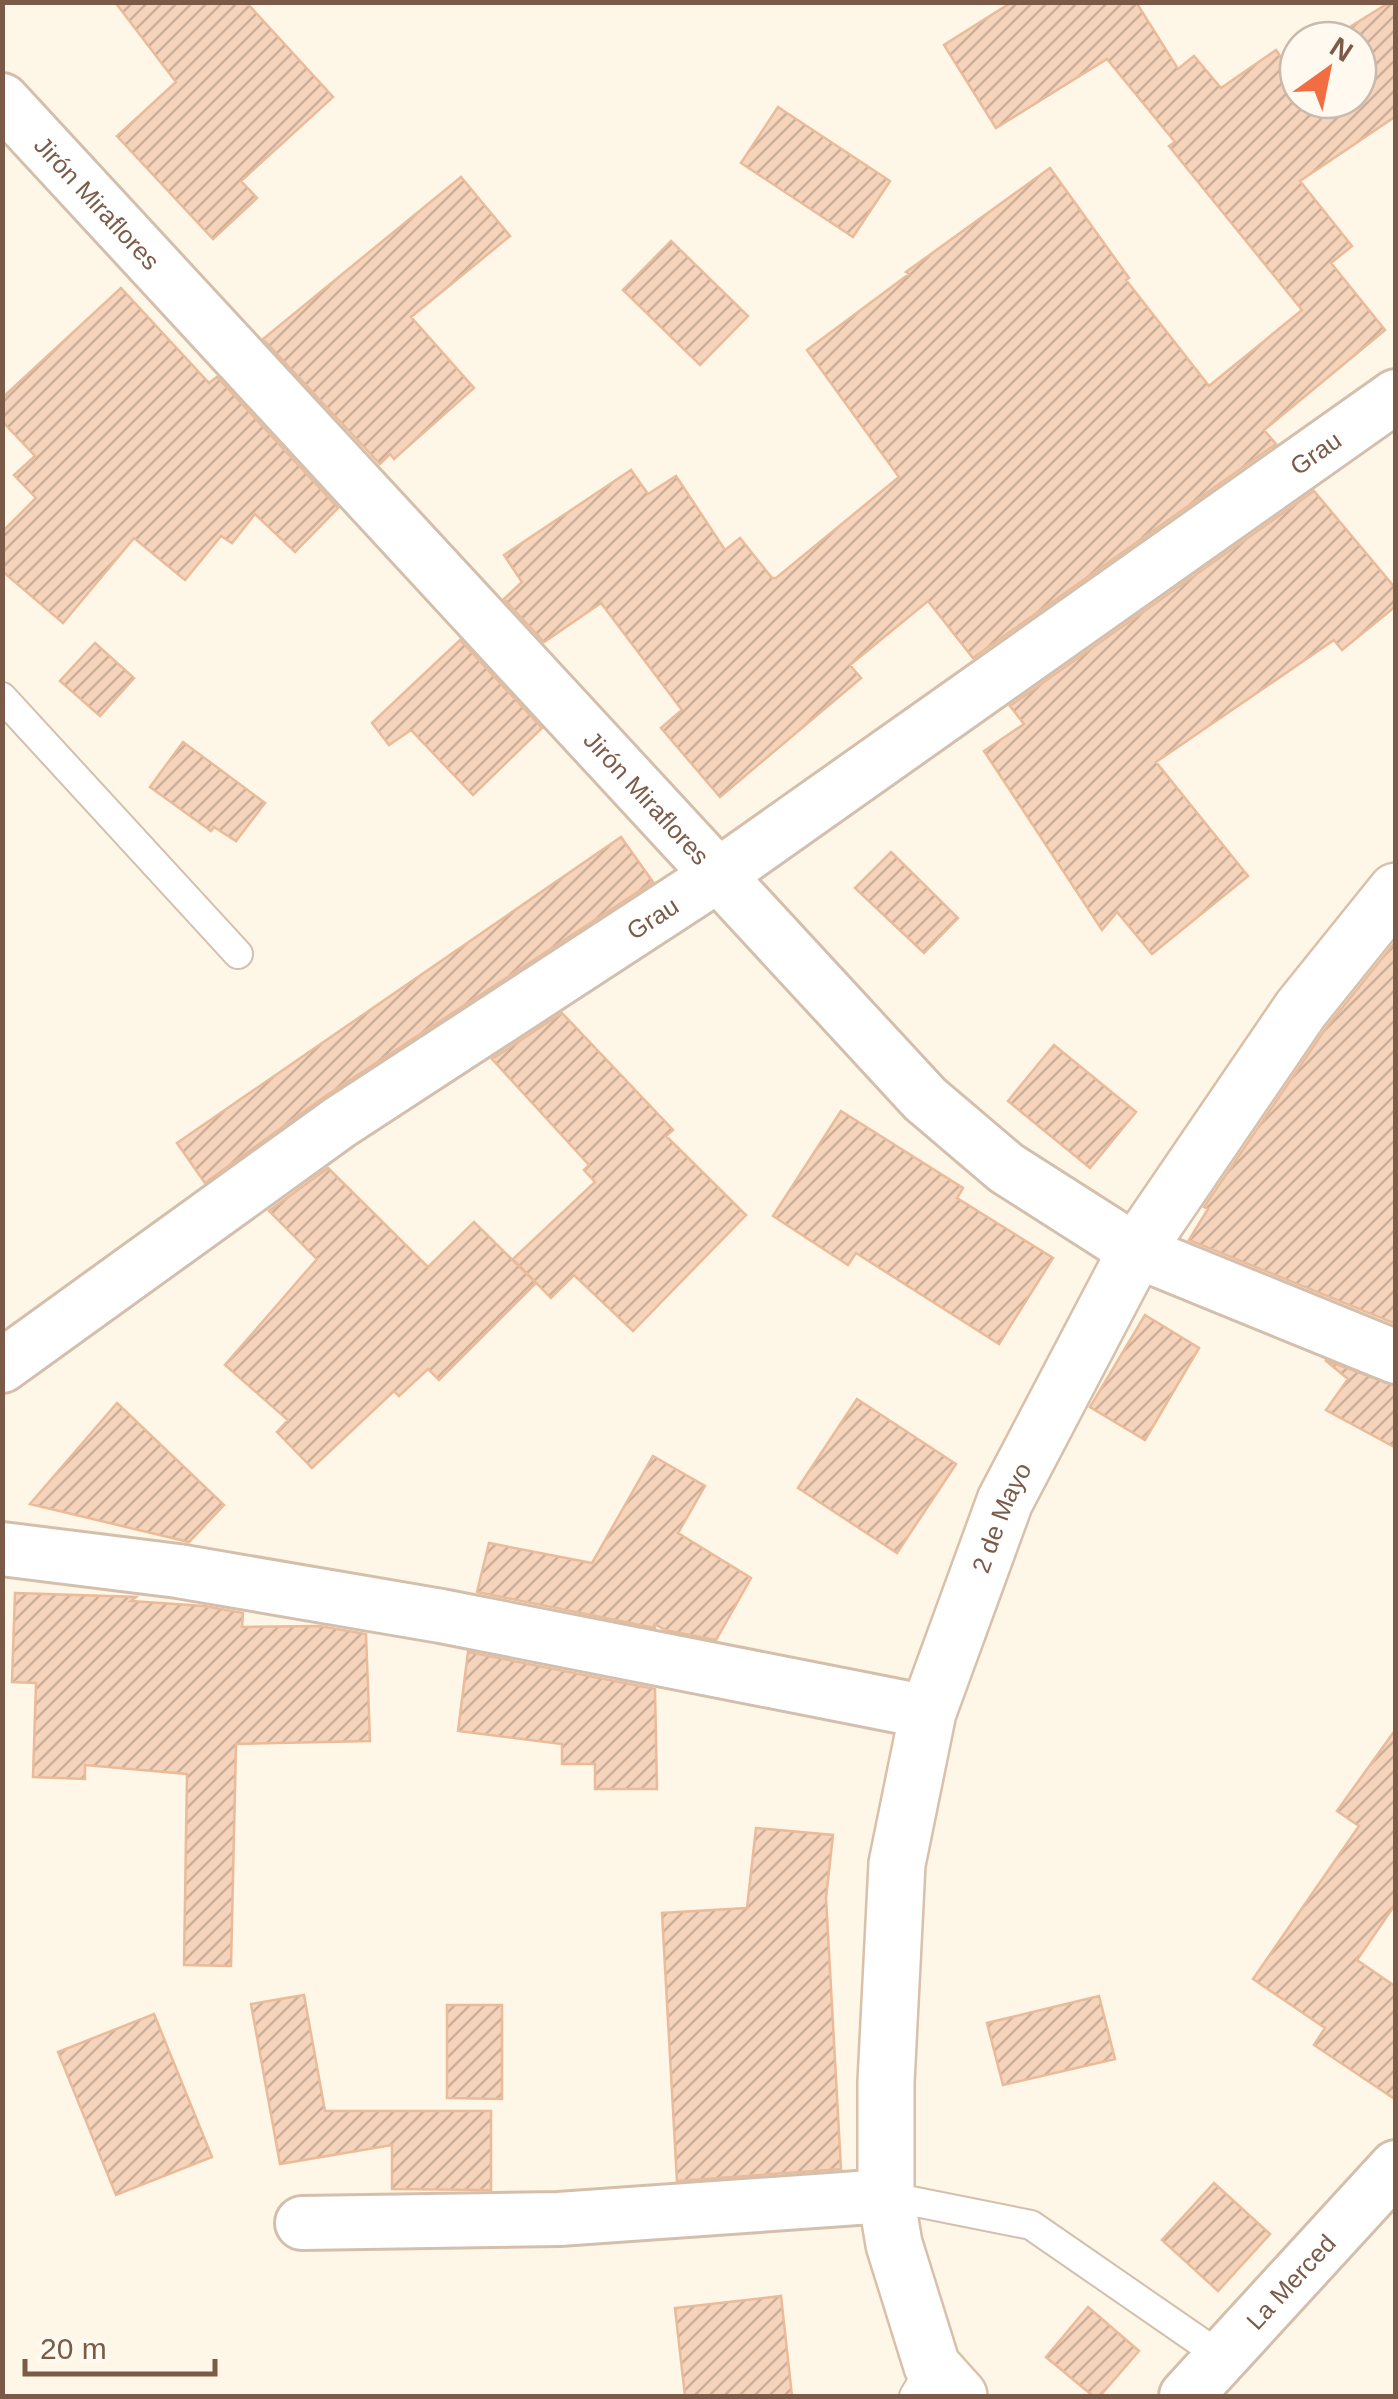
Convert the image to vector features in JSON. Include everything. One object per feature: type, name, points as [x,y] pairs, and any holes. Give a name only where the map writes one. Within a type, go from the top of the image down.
[{"type":"main road","name":"2 de Mayo","points":[[935,2386],[890,2220],[886,2082],[897,1864],[928,1712],[1004,1501],[1136,1251],[1301,1009],[1396,891]]},
{"type":"street","name":"Jirón Miraflores","points":[[2,100],[925,1099],[1006,1168],[1136,1251],[1396,1357]]},
{"type":"street","name":"Grau","points":[[2,1366],[340,1122],[717,876],[1396,396]]},
{"type":"street","points":[[2,1549],[178,1570],[441,1616],[928,1712]]},
{"type":"street","name":"La Merced","points":[[1186,2396],[1396,2167]]},
{"type":"street","points":[[302,2223],[890,2220]]},
{"type":"lane","points":[[2,697],[238,954]]},
{"type":"lane","points":[[890,2220],[1031,2225],[1222,2357]]},
{"type":"building","points":[[115,2],[246,2],[333,97],[241,181],[257,198],[213,239],[117,136],[176,82]]},
{"type":"building","points":[[1012,2],[1136,2],[1178,69],[1194,56],[1221,88],[1276,50],[1278,120],[1378,120],[1378,20],[1361,20],[1396,2],[1396,116],[1300,181],[1352,246],[1331,263],[1385,330],[1264,430],[1276,444],[973,658],[928,601],[850,665],[861,678],[720,797],[661,728],[682,710],[601,603],[544,642],[504,599],[522,582],[504,555],[631,470],[648,494],[676,476],[725,550],[740,538],[776,578],[899,477],[807,350],[909,274],[906,272],[1050,168],[1129,278],[1126,280],[1209,386],[1302,310],[1169,146],[1175,142],[1107,59],[996,128],[944,45]]},
{"type":"building","points":[[778,107],[890,181],[853,237],[741,163]]},
{"type":"building","points":[[461,177],[510,236],[411,317],[474,388],[394,459],[390,454],[380,464],[263,339]]},
{"type":"building","points":[[671,241],[748,316],[700,365],[623,290]]},
{"type":"building","points":[[121,288],[209,383],[217,377],[338,508],[295,552],[255,514],[232,543],[221,536],[185,580],[134,538],[63,623],[2,571],[2,532],[36,498],[14,475],[35,456],[2,421],[2,398]]},
{"type":"building","points":[[1314,491],[1396,589],[1396,606],[1342,650],[1334,640],[1156,762],[1248,876],[1152,954],[1117,912],[1102,930],[984,751],[1024,724],[1010,706]]},
{"type":"building","points":[[460,640],[542,728],[473,795],[411,730],[389,745],[372,723]]},
{"type":"building","points":[[95,643],[134,678],[100,716],[60,681]]},
{"type":"building","points":[[183,742],[265,803],[236,841],[214,827],[211,831],[150,787]]},
{"type":"building","points":[[621,837],[653,882],[324,1097],[205,1183],[177,1143]]},
{"type":"building","points":[[891,852],[958,918],[924,953],[855,888]]},
{"type":"building","points":[[1396,941],[1396,1324],[1189,1240],[1208,1209],[1204,1207],[1326,1028]]},
{"type":"building","points":[[562,1013],[673,1130],[666,1136],[746,1215],[633,1331],[574,1275],[551,1298],[513,1259],[595,1182],[584,1170],[589,1165],[492,1059]]},
{"type":"building","points":[[1054,1045],[1136,1112],[1090,1168],[1008,1101]]},
{"type":"building","points":[[841,1111],[963,1188],[957,1198],[1053,1258],[999,1344],[856,1253],[848,1265],[773,1216]]},
{"type":"building","points":[[328,1168],[428,1267],[474,1222],[536,1283],[439,1380],[428,1369],[399,1396],[394,1391],[312,1468],[277,1432],[288,1420],[225,1365],[317,1259],[269,1211]]},
{"type":"building","points":[[1145,1315],[1199,1348],[1145,1440],[1090,1407]]},
{"type":"building","points":[[1325,1360],[1396,1386],[1396,1448],[1326,1410],[1348,1379]]},
{"type":"building","points":[[857,1399],[956,1464],[897,1553],[798,1488]]},
{"type":"building","points":[[117,1403],[224,1505],[189,1542],[30,1504]]},
{"type":"building","points":[[653,1456],[705,1486],[678,1533],[751,1578],[716,1640],[665,1630],[655,1624],[655,1628],[477,1592],[489,1543],[592,1563]]},
{"type":"building","points":[[15,1593],[136,1597],[131,1601],[243,1613],[242,1627],[319,1626],[366,1634],[370,1741],[236,1744],[231,1966],[184,1965],[187,1774],[85,1765],[85,1779],[33,1777],[36,1683],[12,1682]]},
{"type":"building","points":[[468,1652],[655,1689],[657,1789],[595,1789],[595,1764],[562,1764],[562,1744],[458,1731]]},
{"type":"building","points":[[1396,1729],[1396,1903],[1357,1960],[1396,1987],[1396,2100],[1314,2045],[1325,2028],[1253,1979],[1359,1826],[1337,1811]]},
{"type":"building","points":[[756,1828],[833,1835],[826,1898],[841,2169],[677,2181],[662,1913],[747,1908]]},
{"type":"building","points":[[304,1995],[325,2111],[491,2111],[491,2190],[392,2189],[392,2145],[280,2164],[251,2004]]},
{"type":"building","points":[[1099,1996],[1115,2059],[1003,2085],[987,2023]]},
{"type":"building","points":[[447,2005],[502,2005],[502,2099],[447,2098]]},
{"type":"building","points":[[154,2014],[212,2157],[116,2195],[58,2052]]},
{"type":"building","points":[[1214,2183],[1270,2234],[1218,2291],[1162,2240]]},
{"type":"building","points":[[781,2296],[792,2396],[685,2396],[675,2308]]},
{"type":"building","points":[[1088,2307],[1139,2351],[1100,2396],[1093,2396],[1046,2357]]}]
